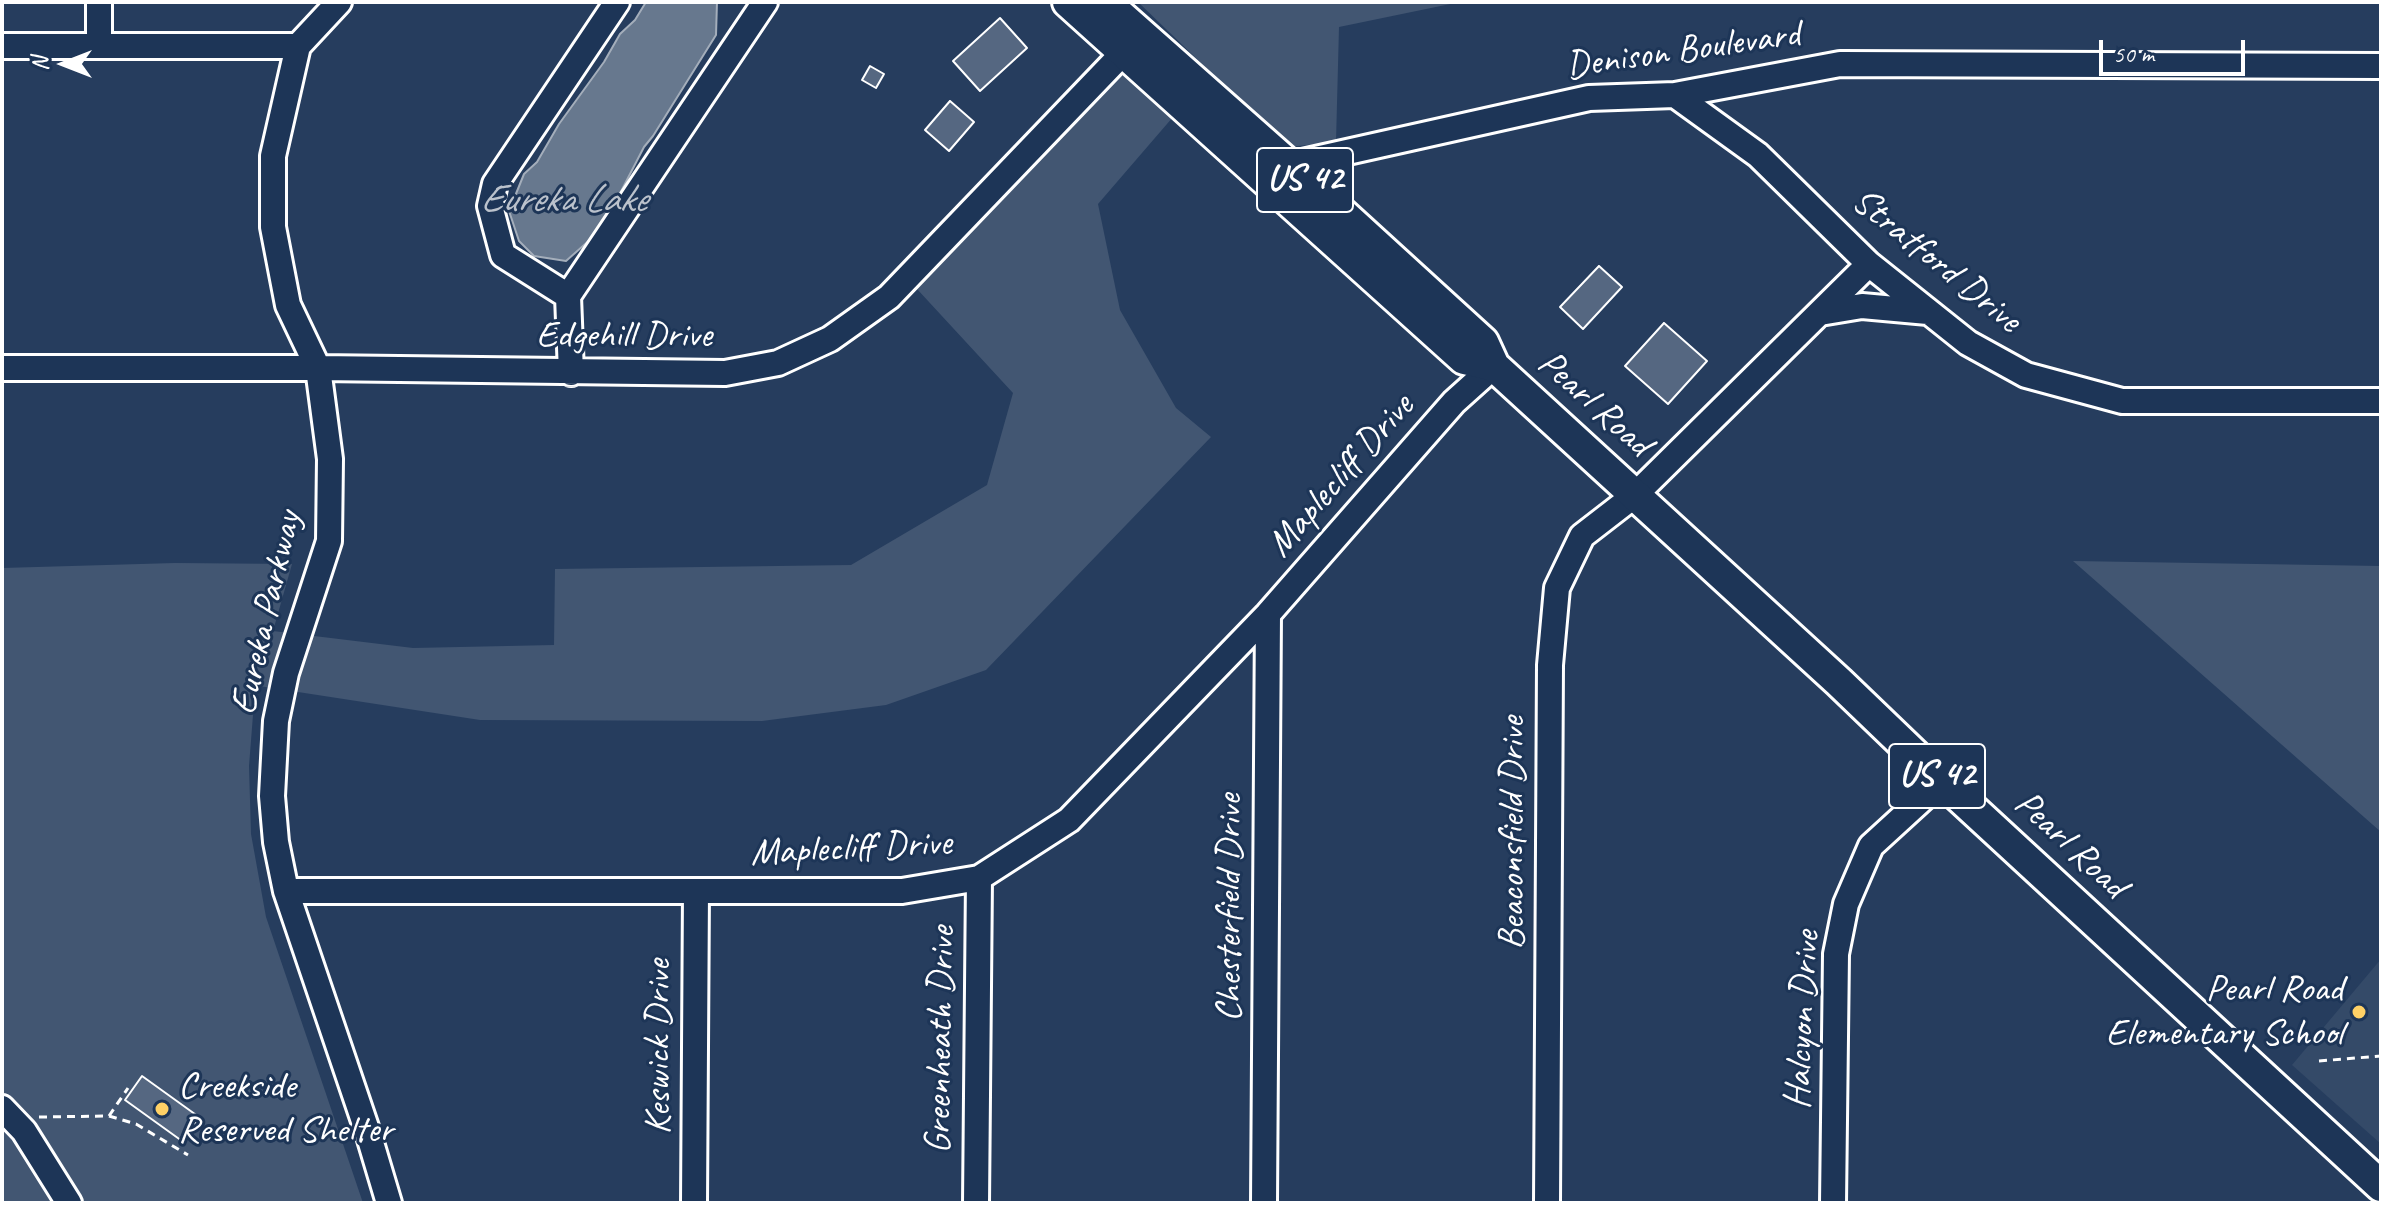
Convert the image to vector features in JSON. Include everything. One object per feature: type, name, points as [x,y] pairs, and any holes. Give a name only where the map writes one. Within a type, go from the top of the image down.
[{"type":"main road","name":"Pearl Road","points":[[1068,2],[1464,359],[1494,366]]},
{"type":"main road","name":"Pearl Road","points":[[1105,2],[1483,342],[1494,366],[2381,1186]]},
{"type":"street","points":[[99,2],[99,46]]},
{"type":"street","points":[[2,46],[298,46],[339,2]]},
{"type":"street","points":[[568,296],[503,255],[490,206],[495,184],[617,2]]},
{"type":"street","points":[[571,373],[568,296],[765,2]]},
{"type":"street","name":"Eureka Parkway","points":[[298,46],[273,156],[273,227],[288,305],[318,368],[330,459],[329,541],[286,673],[276,721],[272,796],[276,842],[286,891],[389,1203]]},
{"type":"street","name":"Edgehill Drive","points":[[2,368],[725,373],[778,363],[830,339],[889,297],[1123,53]]},
{"type":"street","name":"Denison Boulevard","points":[[1289,165],[1589,98],[1675,95],[1840,64],[2381,66]]},
{"type":"street","name":"Stratford Drive","points":[[1675,95],[1758,155],[1869,264],[1929,312],[1968,343],[2026,375],[2122,401],[2381,401]]},
{"type":"street","name":"Beaconsfield Drive","points":[[1547,1203],[1550,665],[1557,588],[1582,536],[1635,495],[1869,264]]},
{"type":"street","points":[[1820,313],[1862,306],[1929,312]]},
{"type":"street","name":"Maplecliff Drive","points":[[286,891],[902,891],[979,878],[1069,820],[1268,614],[1454,402],[1494,366]]},
{"type":"street","name":"Chesterfield Drive","points":[[1264,1203],[1268,614]]},
{"type":"street","name":"Halcyon Drive","points":[[1833,1203],[1836,954],[1846,904],[1871,846],[1942,781]]},
{"type":"street","name":"Greenheath Drive","points":[[976,1203],[979,878]]},
{"type":"street","name":"Keswick Drive","points":[[694,1203],[696,891]]},
{"type":"street","points":[[9,1114],[69,1203]]},
{"type":"path","points":[[2319,1061],[2381,1056]]},
{"type":"path","points":[[109,1116],[128,1088]]},
{"type":"path","points":[[9,1114],[109,1116],[136,1124],[188,1155]]},
{"type":"shaded area","points":[[1138,2],[1460,2],[1339,27],[1336,142],[1288,147]]},
{"type":"shaded area","points":[[1118,70],[1173,117],[1098,204],[1120,310],[1176,408],[1211,437],[986,670],[886,705],[762,721],[480,720],[259,686],[249,766],[251,834],[266,917],[363,1203],[2,1203],[2,568],[175,563],[292,564],[273,631],[413,648],[554,645],[555,569],[851,565],[987,485],[1013,393],[917,289]]},
{"type":"shaded area","points":[[2073,561],[2381,566],[2381,832]]},
{"type":"shaded area","name":"Pearl Road Elementary School","points":[[2381,959],[2381,1144],[2292,1065]]},
{"type":"water","name":"Eureka Lake","points":[[646,2],[717,2],[716,35],[644,147],[601,230],[566,261],[534,256],[519,241],[509,211],[524,174],[537,162],[620,34],[635,20]]},
{"type":"building","points":[[1000,18],[1027,48],[980,91],[953,61]]},
{"type":"building","points":[[870,66],[884,74],[876,88],[862,80]]},
{"type":"building","points":[[950,101],[974,122],[949,151],[925,130]]},
{"type":"building","points":[[1599,266],[1622,287],[1583,329],[1560,307]]},
{"type":"building","points":[[1664,323],[1707,361],[1668,404],[1625,366]]},
{"type":"building","name":"Creekside Reserved Shelter","points":[[142,1076],[199,1117],[182,1141],[125,1100]]},
{"type":"place","name":"Pearl Road Elementary School","points":[[2359,1012]]},
{"type":"place","name":"Creekside Reserved Shelter","points":[[162,1109]]}]
